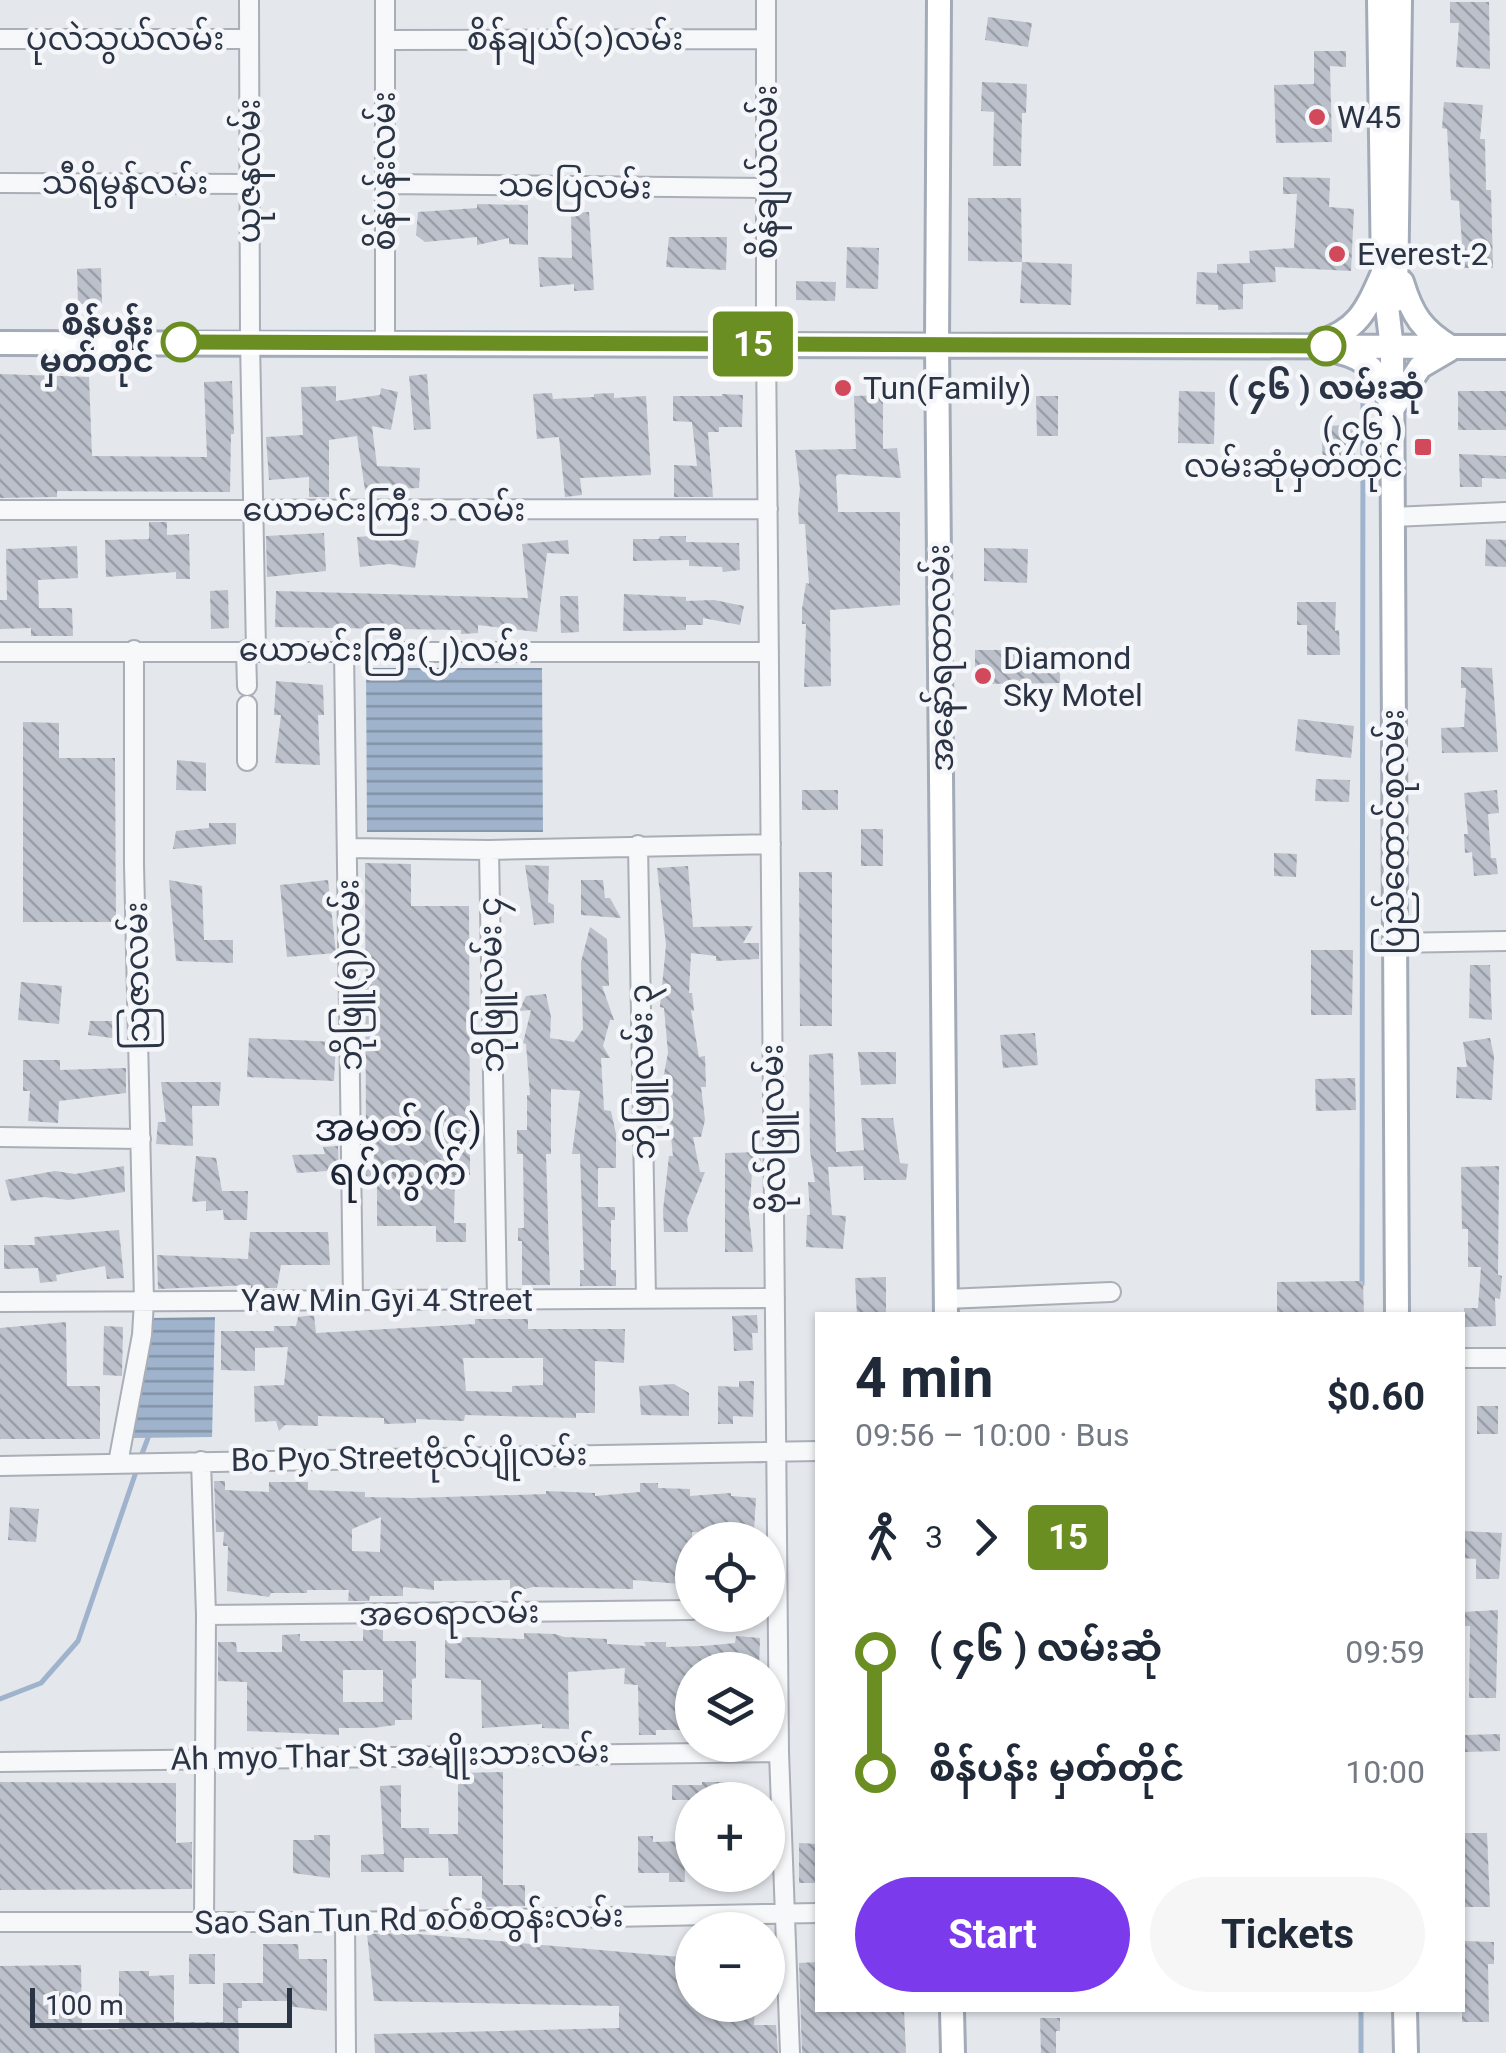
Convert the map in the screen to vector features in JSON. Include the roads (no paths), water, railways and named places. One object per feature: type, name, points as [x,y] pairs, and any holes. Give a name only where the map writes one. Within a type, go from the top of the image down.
[{"type":"main road","name":"အနော်ရထာလမ်း","points":[[938,0],[937,344],[946,1307]]},
{"type":"main road","name":"ပြည်ထောင်စုလမ်း","points":[[1379,0],[1391,272],[1397,1312]]},
{"type":"main road","name":"ပြည်ထောင်စုလမ်း","points":[[1391,272],[1400,0]]},
{"type":"main road","points":[[1311,346],[1347,331],[1365,313],[1391,272]]},
{"type":"main road","points":[[1391,272],[1421,327],[1452,348]]},
{"type":"main road","points":[[0,343],[1506,347]]},
{"type":"main road","points":[[1311,346],[1351,354],[1369,364],[1382,381],[1392,410]]},
{"type":"main road","points":[[1392,410],[1420,367],[1452,348]]},
{"type":"main road","points":[[952,2012],[953,2053]]},
{"type":"main road","points":[[1405,2012],[1406,2053]]},
{"type":"street","name":"ယုဇနလမ်း","points":[[247,761],[253,510],[249,0]]},
{"type":"street","name":"စိန်ပန်းလမ်း","points":[[384,0],[385,342]]},
{"type":"street","name":"စိန်ချယ်လမ်း","points":[[766,0],[766,344]]},
{"type":"street","name":"ပုလဲသွယ်လမ်း","points":[[0,39],[249,40]]},
{"type":"street","name":"စိန်ချယ်(၁)လမ်း","points":[[384,40],[766,39]]},
{"type":"street","name":"သီရိမွန်လမ်း","points":[[0,183],[250,184]]},
{"type":"street","name":"သပြေလမ်း","points":[[384,184],[766,188]]},
{"type":"street","name":"ဗိုလ်ဖြူလမ်း","points":[[766,344],[775,1522]]},
{"type":"street","name":"ယောမင်းကြီး ၁ လမ်း","points":[[0,510],[768,509]]},
{"type":"street","points":[[1393,517],[1506,512]]},
{"type":"street","name":"သြဇာလမ်း","points":[[118,1463],[142,1335],[144,1302],[134,650]]},
{"type":"street","name":"ဘိုဖြူ(၅)လမ်း","points":[[344,650],[353,1300]]},
{"type":"street","name":"ယောမင်းကြီး(၂)လမ်း","points":[[0,652],[769,652]]},
{"type":"street","points":[[347,848],[489,850],[771,844]]},
{"type":"street","name":"ဘိုဖြူလမ်း ၃","points":[[638,845],[646,1298]]},
{"type":"street","name":"ဘိုဖြူလမ်း ၄","points":[[489,850],[497,1299]]},
{"type":"street","points":[[1393,942],[1506,941]]},
{"type":"street","points":[[0,1137],[141,1139]]},
{"type":"street","points":[[946,1307],[1111,1292]]},
{"type":"street","name":"Yaw Min Gyi 4 Street","points":[[0,1302],[775,1298]]},
{"type":"street","points":[[1465,1358],[1506,1358]]},
{"type":"street","name":"Bo Pyo Streetဗိုလ်ပျိုလမ်း","points":[[0,1466],[815,1451]]},
{"type":"street","points":[[201,1461],[206,1615],[204,1921]]},
{"type":"street","name":"အဝေရာလမ်း","points":[[206,1615],[675,1610]]},
{"type":"street","name":"Ah myo Thar St အမျိုးသားလမ်း","points":[[0,1762],[675,1753]]},
{"type":"street","name":"ဗိုလ်ဖြူလမ်း","points":[[780,1762],[785,1912]]},
{"type":"street","name":"Sao San Tun Rd စဝ်စံထွန်းလမ်း","points":[[785,1914],[815,1912]]},
{"type":"street","name":"ဗိုလ်ဖြူလမ်း","points":[[785,1914],[790,2053]]},
{"type":"street","name":"Sao San Tun Rd စဝ်စံထွန်းလမ်း","points":[[0,1922],[345,1922],[675,1916]]},
{"type":"street","points":[[345,1922],[346,2053]]},
{"type":"water","points":[[366,668],[542,668],[543,832],[367,832]]},
{"type":"water","points":[[215,1317],[212,1437],[133,1438],[150,1318]]},
{"type":"waterway","points":[[1362,1284],[1363,387]]},
{"type":"waterway","points":[[140,1459],[148,1438]]},
{"type":"waterway","points":[[0,1699],[41,1683],[78,1641],[137,1469]]},
{"type":"waterway","points":[[1361,2012],[1361,2053]]},
{"type":"place","name":"W45","points":[[1317,117]]},
{"type":"place","name":"Everest-2","points":[[1337,254]]},
{"type":"place","name":"စိန်ပန်း မှတ်တိုင်","points":[[181,342]]},
{"type":"place","name":"( ၄၆ ) လမ်းဆုံ","points":[[1326,346]]},
{"type":"place","name":"Tun(Family)","points":[[843,388]]},
{"type":"place","name":"( ၄၆ ) လမ်းဆုံမှတ်တိုင်","points":[[1423,447]]},
{"type":"place","name":"Diamond Sky Motel","points":[[983,676]]},
{"type":"district","name":"အမှတ် (၄) ရပ်ကွက်","points":[[398,1150]]}]
